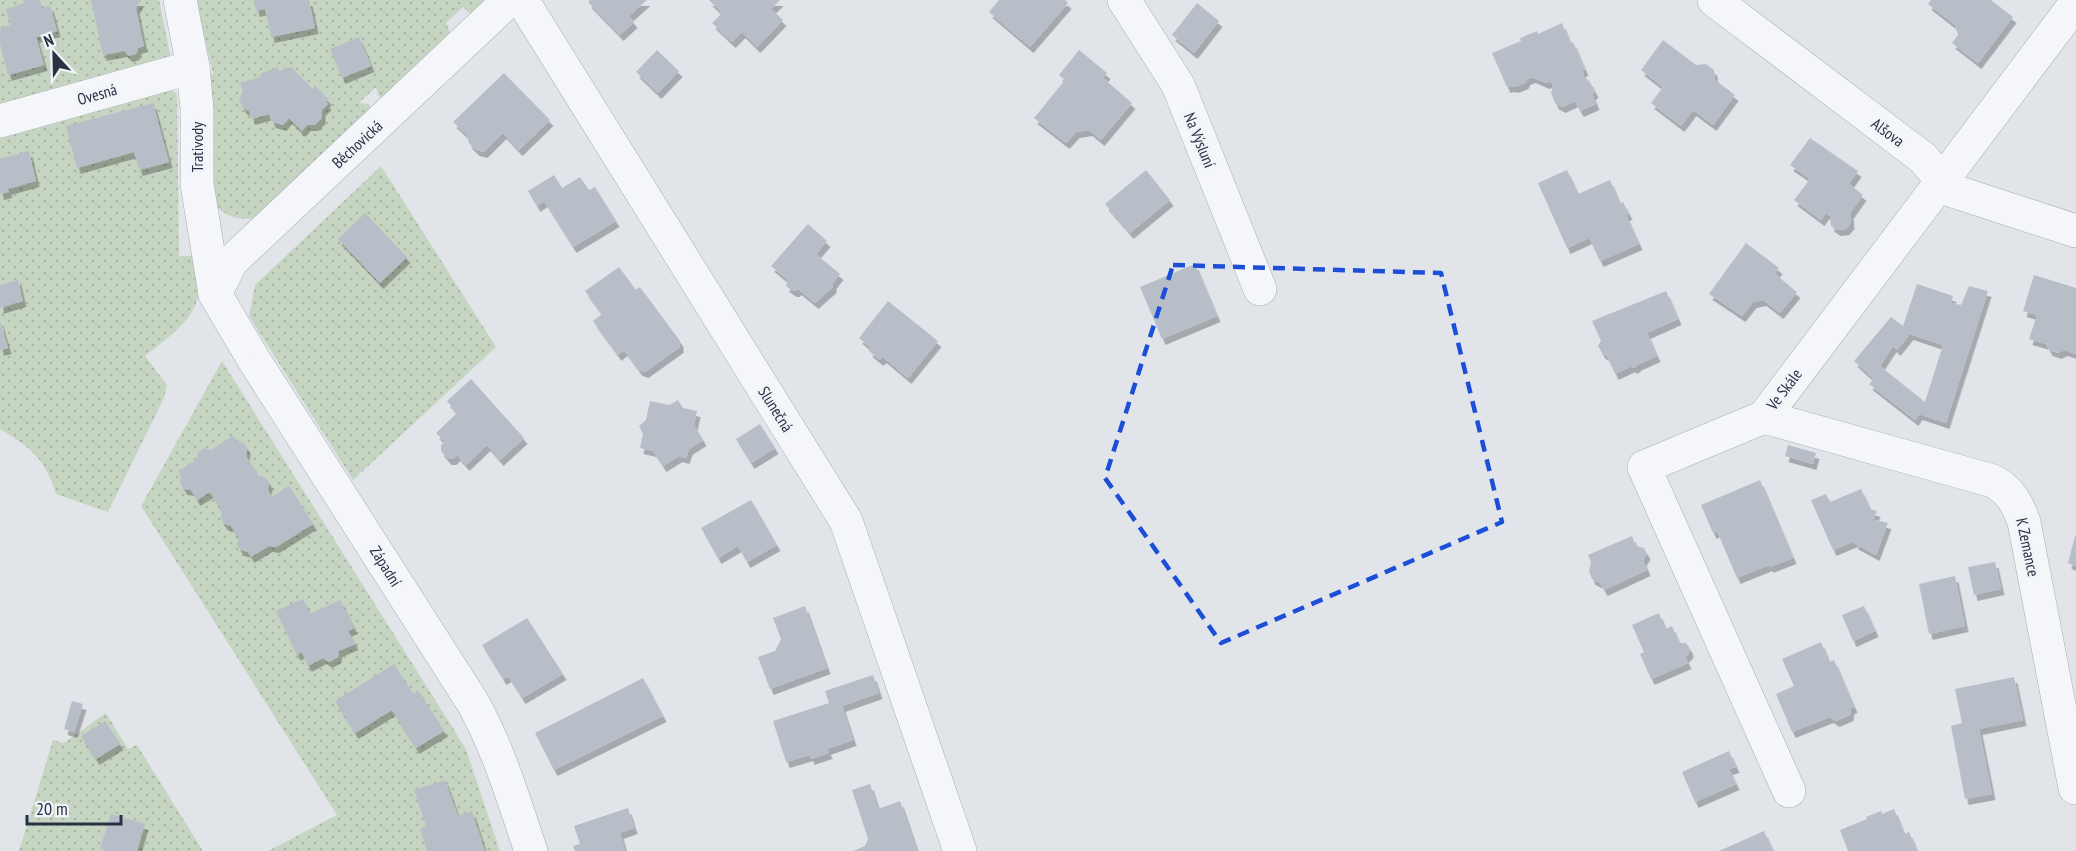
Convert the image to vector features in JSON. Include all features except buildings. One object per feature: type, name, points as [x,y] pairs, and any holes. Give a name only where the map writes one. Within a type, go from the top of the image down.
[{"type":"street","name":"Trativody","points":[[180,0],[193,67],[197,109],[197,184],[215,294]]},
{"type":"street","name":"Běchovická","points":[[215,294],[231,262],[509,0]]},
{"type":"street","name":"Slunečná","points":[[522,0],[846,521],[960,851]]},
{"type":"street","name":"Na Výsluní","points":[[1124,0],[1178,85],[1260,289]]},
{"type":"street","name":"Alšova","points":[[1714,0],[1923,158],[1950,190],[2076,231]]},
{"type":"street","name":"Ve Skále","points":[[1789,791],[1644,467],[1764,417],[1941,180],[2067,6]]},
{"type":"street","name":"Ovesná","points":[[0,121],[193,67]]},
{"type":"street","name":"Západní","points":[[215,294],[473,703],[487,728],[500,761],[531,851]]},
{"type":"street","name":"K Zemance","points":[[1764,417],[1993,481],[2010,493],[2016,501],[2024,522],[2075,788]]},
{"type":"highlighted area","points":[[1173,265],[1441,273],[1502,522],[1221,643],[1105,478]]},
{"type":"green space","points":[[0,0],[159,0],[171,59],[0,106]]},
{"type":"green space","points":[[196,0],[488,0],[472,15],[463,7],[446,23],[451,35],[387,95],[379,97],[376,87],[359,103],[368,104],[371,109],[256,218],[250,219],[237,218],[225,213],[220,210],[213,199],[206,76],[213,74]]},
{"type":"green space","points":[[171,89],[177,95],[179,256],[195,256],[199,289],[193,310],[187,319],[145,356],[167,385],[164,398],[108,512],[56,494],[47,472],[36,455],[0,429],[0,135]]},
{"type":"green space","points":[[381,166],[496,347],[353,480],[249,316],[255,285]]},
{"type":"green space","points":[[222,361],[466,749],[500,851],[268,851],[337,815],[141,506]]},
{"type":"green space","points":[[106,713],[128,749],[137,745],[203,851],[19,851],[53,740],[64,743]]}]
